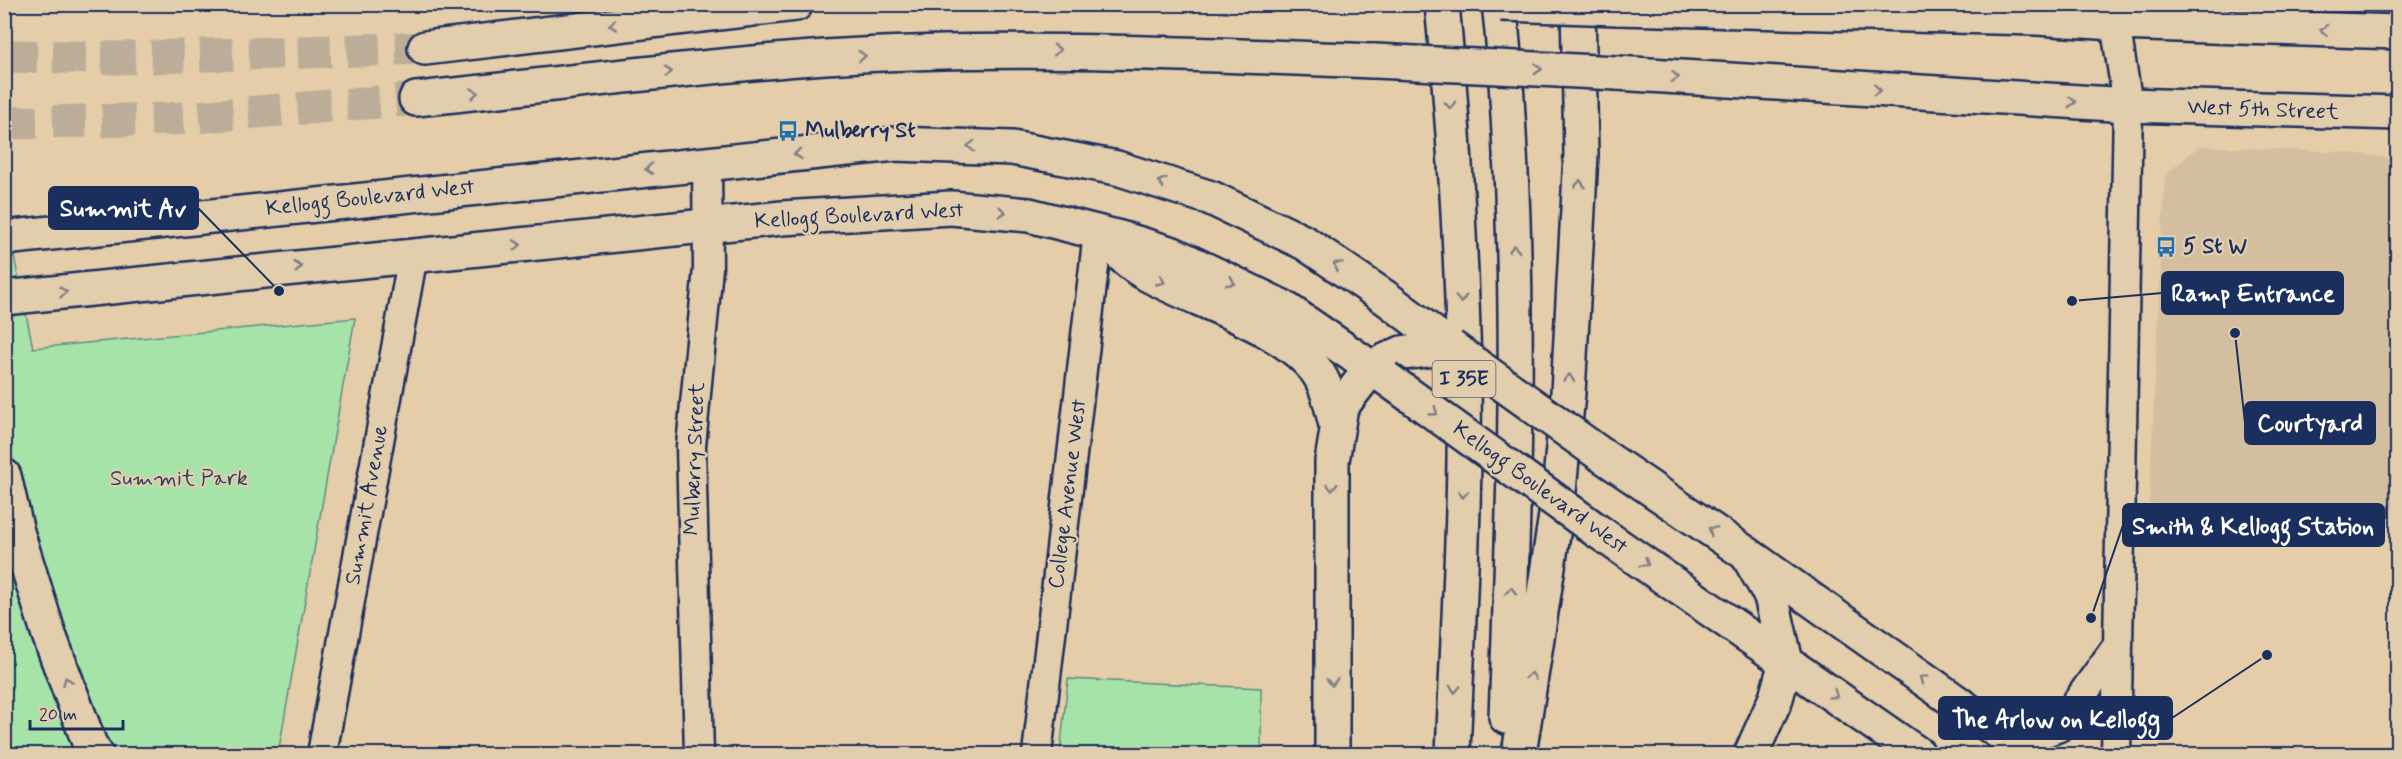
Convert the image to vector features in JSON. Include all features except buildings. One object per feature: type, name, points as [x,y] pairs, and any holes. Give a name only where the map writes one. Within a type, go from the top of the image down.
[{"type":"main road","points":[[425,48],[796,4]]},
{"type":"main road","name":"I 35E","points":[[1442,4],[1457,209],[1464,376],[1461,540],[1452,754]]},
{"type":"main road","points":[[1500,4],[2037,18],[2108,14],[2397,32]]},
{"type":"main road","name":"I 35E","points":[[1500,4],[1510,143],[1515,293],[1514,490],[1504,754]]},
{"type":"main road","points":[[1519,754],[1558,502],[1568,393],[1580,166],[1578,4]]},
{"type":"main road","points":[[2108,14],[2142,4]]},
{"type":"main road","name":"West 5th Street","points":[[416,99],[744,64],[899,54],[1094,50],[1375,61],[2389,118]]},
{"type":"main road","name":"Kellogg Boulevard West","points":[[4,238],[895,144],[1012,148],[1117,168],[1211,198],[1295,238],[1386,298],[1451,347]]},
{"type":"main road","name":"Kellogg Boulevard West","points":[[4,298],[782,218],[951,208],[1029,215],[1173,254],[1283,307],[1382,368],[1596,530],[1918,754]]},
{"type":"main road","points":[[1098,233],[1145,274],[1223,309],[1285,342],[1316,370],[1329,398],[1337,429]]},
{"type":"main road","points":[[1332,754],[1332,461],[1341,407],[1382,368],[1402,353],[1451,347],[2018,746]]},
{"type":"main road","points":[[4,476],[17,532],[88,751]]},
{"type":"main road","points":[[1747,554],[1771,596],[1786,662],[1776,698],[1751,754]]},
{"type":"street","points":[[2108,14],[2128,105],[2116,754]]},
{"type":"street","name":"Mulberry Street","points":[[699,754],[691,446],[708,268],[707,164]]},
{"type":"street","name":"College Avenue West","points":[[1037,754],[1098,233]]},
{"type":"street","name":"Summit Avenue","points":[[322,754],[413,255]]},
{"type":"street","points":[[2018,746],[2058,727],[2118,645]]},
{"type":"shaded area","points":[[2199,146],[2344,152],[2397,159],[2397,509],[2149,504],[2165,175]]},
{"type":"green space","name":"Summit Park","points":[[4,208],[33,348],[355,318],[278,754],[5,754]]},
{"type":"green space","points":[[1068,679],[1261,688],[1261,754],[1060,754]]},
{"type":"tunnel","points":[[4,56],[118,58],[425,48]]},
{"type":"tunnel","points":[[4,123],[170,119],[416,99]]},
{"type":"place","name":"Mulberry St","points":[[788,131]]},
{"type":"place","name":"5 St W","points":[[2166,247]]},
{"type":"place","name":"Summit Av","points":[[279,291]]},
{"type":"place","name":"Ramp Entrance","points":[[2072,301]]},
{"type":"place","name":"Courtyard","points":[[2235,333]]},
{"type":"place","name":"Smith & Kellogg Station","points":[[2091,618]]},
{"type":"place","name":"The Arlow on Kellogg","points":[[2267,655]]}]
